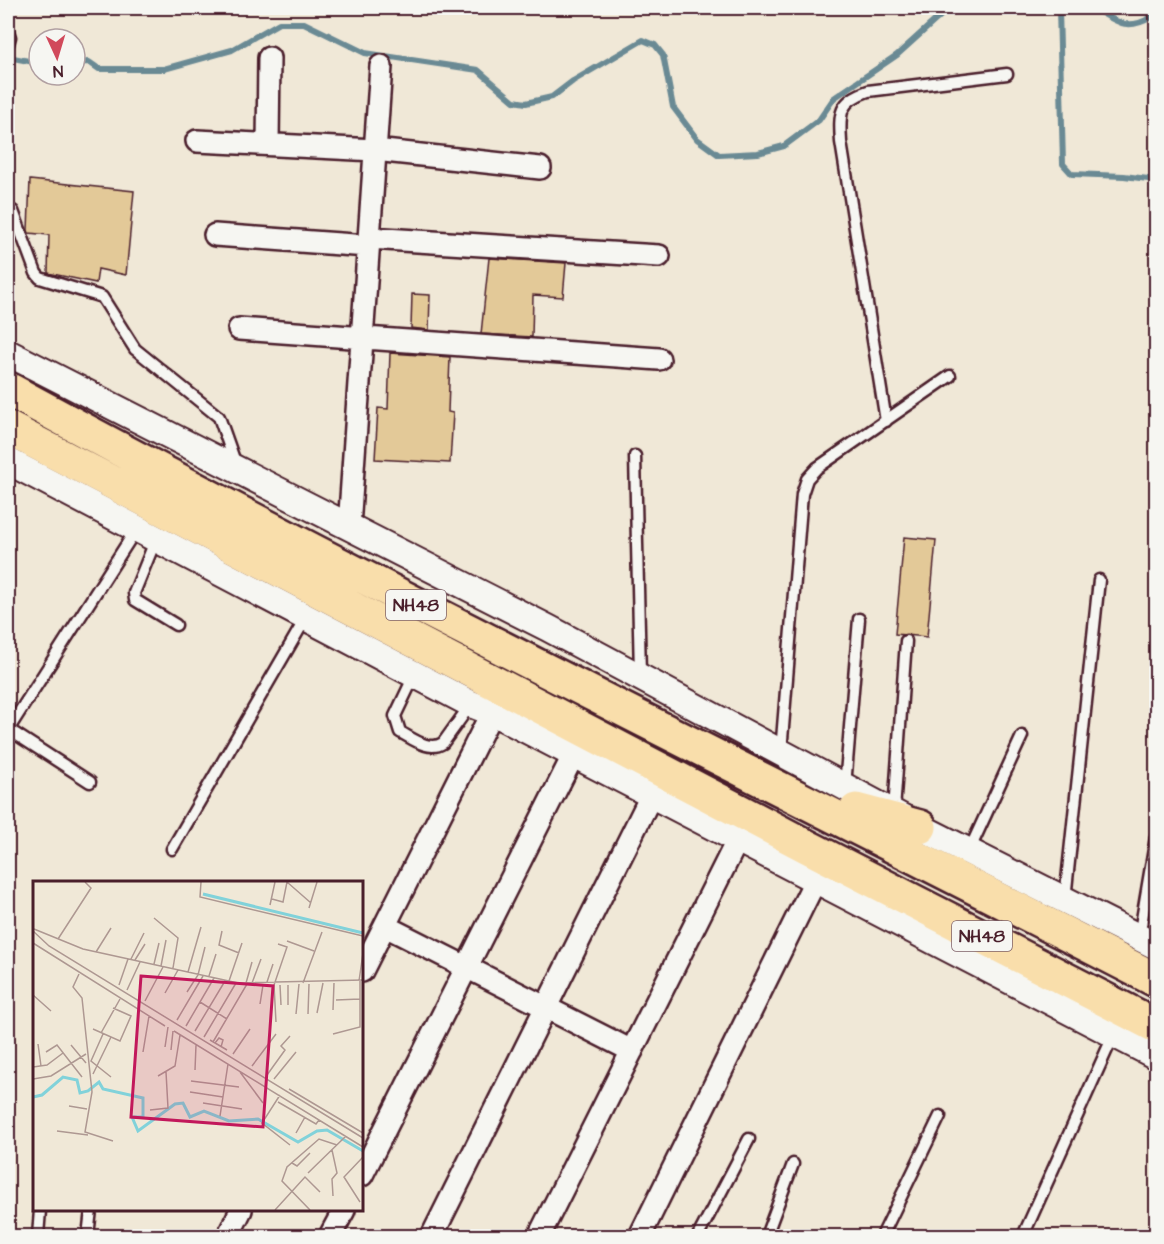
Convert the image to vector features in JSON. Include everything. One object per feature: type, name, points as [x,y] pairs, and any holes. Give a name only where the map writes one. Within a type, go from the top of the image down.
[{"type":"highway","name":"NH48","points":[[8,388],[429,612],[799,796],[1156,980]]},
{"type":"highway","name":"NH48","points":[[8,428],[773,829],[1156,1026]]},
{"type":"highway","points":[[799,796],[907,820]]},
{"type":"highway","points":[[773,829],[822,882]]},
{"type":"street","points":[[268,144],[269,58]]},
{"type":"street","points":[[349,527],[381,66]]},
{"type":"street","points":[[197,141],[375,150],[540,168]]},
{"type":"street","points":[[215,235],[659,256]]},
{"type":"street","points":[[239,329],[659,359]]},
{"type":"street","points":[[8,353],[640,677],[907,820],[1148,941]]},
{"type":"street","points":[[8,461],[415,674],[652,794],[1156,1056]]},
{"type":"street","points":[[363,969],[385,926],[482,708]]},
{"type":"street","points":[[363,1173],[574,754]]},
{"type":"street","points":[[432,1236],[652,794]]},
{"type":"street","points":[[539,1236],[738,839]]},
{"type":"street","points":[[640,1236],[822,882]]},
{"type":"street","points":[[385,926],[632,1051]]},
{"type":"street","points":[[228,1236],[240,1211]]},
{"type":"street","points":[[330,1236],[343,1211]]},
{"type":"lane","points":[[886,421],[841,142],[840,122],[843,107],[852,97],[868,91],[1006,74]]},
{"type":"lane","points":[[13,211],[36,273],[40,278],[102,297],[135,349],[219,417],[238,471]]},
{"type":"lane","points":[[781,752],[802,494],[807,479],[818,468],[950,376]]},
{"type":"lane","points":[[635,456],[640,677]]},
{"type":"lane","points":[[147,533],[134,593],[135,600],[176,625]]},
{"type":"lane","points":[[90,782],[8,730],[147,533]]},
{"type":"lane","points":[[1065,900],[1099,579]]},
{"type":"lane","points":[[172,849],[307,616]]},
{"type":"lane","points":[[845,787],[859,619]]},
{"type":"lane","points":[[906,641],[907,820]]},
{"type":"lane","points":[[415,674],[395,716],[400,732],[429,747],[437,747],[482,708]]},
{"type":"lane","points":[[969,851],[1022,736]]},
{"type":"lane","points":[[1148,941],[1156,837]]},
{"type":"lane","points":[[1023,1236],[1114,1034]]},
{"type":"lane","points":[[882,1236],[940,1116]]},
{"type":"lane","points":[[698,1236],[749,1139]]},
{"type":"lane","points":[[766,1236],[793,1164]]},
{"type":"lane","points":[[38,1236],[40,1211]]},
{"type":"lane","points":[[88,1236],[91,1211]]},
{"type":"building","points":[[30,180],[134,191],[126,275],[98,269],[96,283],[48,273],[49,235],[29,233],[28,230]]},
{"type":"building","points":[[489,258],[566,263],[563,297],[533,295],[532,337],[481,334]]},
{"type":"building","points":[[412,294],[430,295],[429,330],[411,328]]},
{"type":"building","points":[[390,353],[450,357],[448,412],[453,413],[450,463],[375,459],[378,408],[388,409]]},
{"type":"building","points":[[904,537],[936,540],[927,637],[895,634]]},
{"type":"waterway","points":[[87,62],[99,69],[164,69],[232,50],[279,23],[304,23],[365,53],[478,70],[514,101],[526,103],[552,97],[573,81],[643,40],[655,45],[663,55],[673,107],[697,139],[719,155],[758,153],[784,146],[819,120],[834,98],[897,55],[949,8]]},
{"type":"waterway","points":[[1063,8],[1059,9],[1063,164],[1072,174],[1156,180]]},
{"type":"waterway","points":[[1093,8],[1120,23],[1127,24],[1150,18],[1152,8]]},
{"type":"waterway","points":[[8,57],[27,61]]}]
